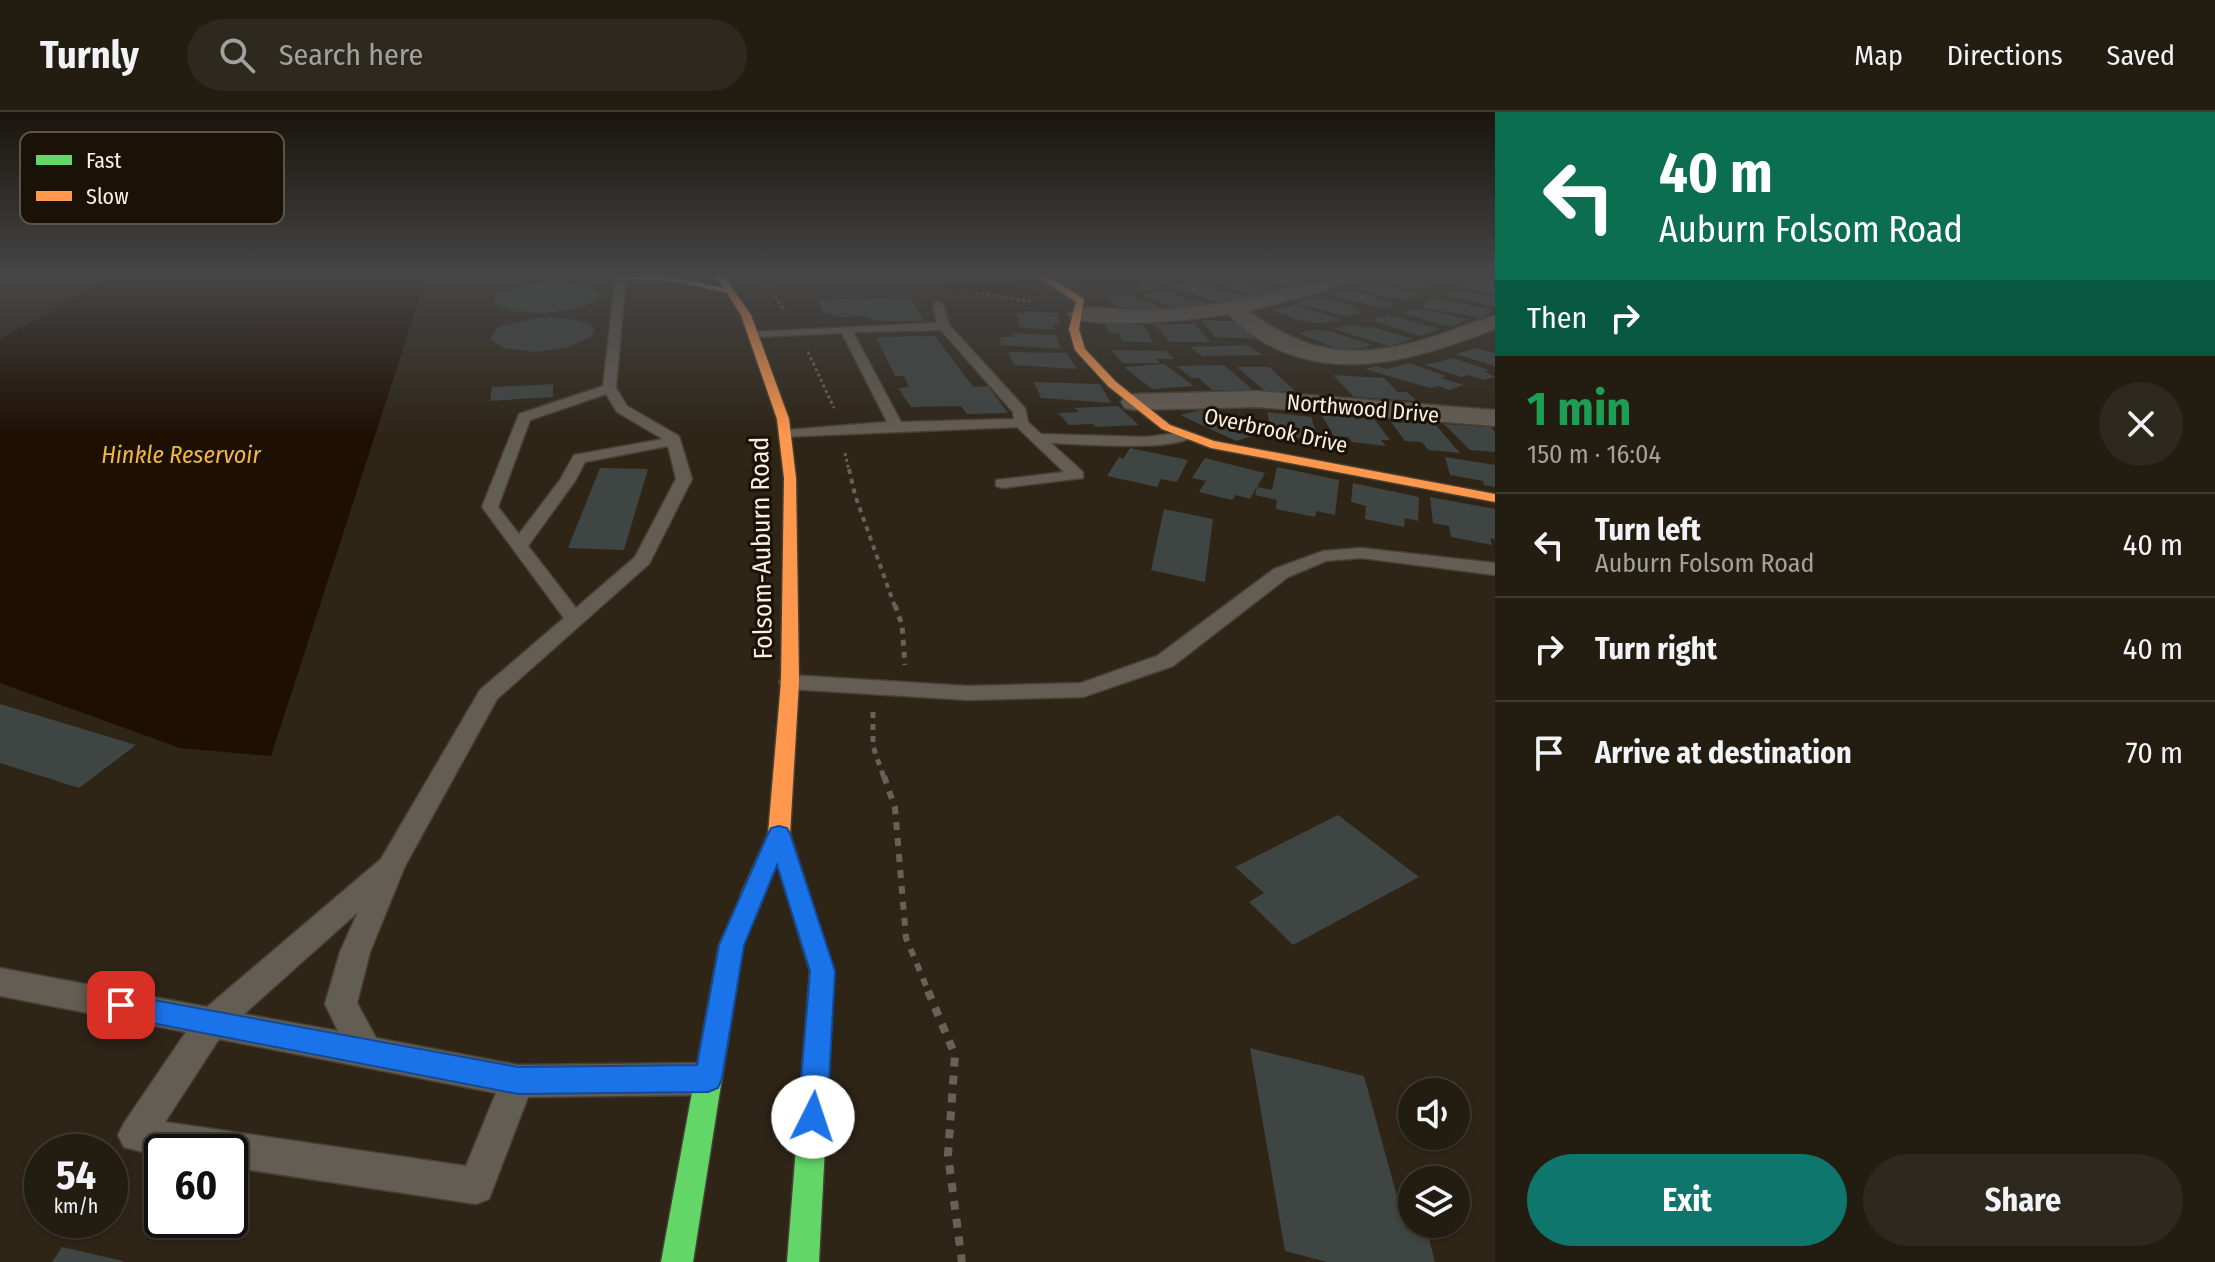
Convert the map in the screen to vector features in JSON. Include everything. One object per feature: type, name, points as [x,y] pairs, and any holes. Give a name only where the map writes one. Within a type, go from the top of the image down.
[{"type":"main road","name":"Folsom-Auburn Road","points":[[751,329],[786,434],[790,478],[790,682],[779,834]]},
{"type":"main road","name":"Overbrook Drive","points":[[1074,329],[1080,350],[1134,402],[1166,427],[1186,436],[1211,444],[1495,498]]},
{"type":"main road","points":[[677,1262],[731,945],[779,834]]},
{"type":"main road","points":[[779,834],[822,971],[803,1262]]},
{"type":"street","points":[[1261,329],[1294,347],[1346,358],[1391,356],[1475,329]]},
{"type":"street","name":"Northwood Drive","points":[[1134,402],[1257,399],[1495,418]]},
{"type":"lane","points":[[365,1050],[341,1004],[355,952],[392,864],[488,695],[643,560],[684,479],[674,441],[622,409],[609,388],[615,329]]},
{"type":"lane","points":[[846,329],[896,426]]},
{"type":"lane","points":[[754,334],[857,329]]},
{"type":"lane","points":[[947,329],[1020,411],[1021,423]]},
{"type":"lane","points":[[574,618],[490,507],[524,417],[609,388]]},
{"type":"lane","points":[[786,434],[896,426],[1021,423],[1077,475],[1002,483]]},
{"type":"lane","points":[[1038,438],[1146,441],[1186,436]]},
{"type":"lane","points":[[519,546],[567,481],[579,458],[674,441]]},
{"type":"lane","points":[[790,682],[968,693],[1083,690],[1165,661],[1281,573],[1323,556],[1361,553],[1495,569]]},
{"type":"lane","points":[[392,864],[211,1023],[136,1135],[476,1186],[518,1081]]},
{"type":"lane","points":[[0,982],[518,1081],[708,1078]]},
{"type":"path","points":[[794,329],[837,416],[855,495],[902,625],[905,666]]},
{"type":"path","points":[[874,687],[873,746],[895,808],[906,938],[955,1055],[948,1155],[962,1262]]},
{"type":"water","name":"Hinkle Reservoir","points":[[19,329],[410,329],[271,756],[180,748],[0,683],[0,339]]},
{"type":"building","points":[[497,329],[593,329],[594,332],[591,337],[569,347],[535,352],[504,348],[490,339]]},
{"type":"building","points":[[1107,329],[1146,329],[1153,343],[1122,341],[1119,334],[1109,333]]},
{"type":"building","points":[[1158,329],[1198,329],[1211,342],[1170,342]]},
{"type":"building","points":[[1209,329],[1253,329],[1259,336],[1252,336],[1255,339],[1215,337]]},
{"type":"building","points":[[1333,329],[1378,329],[1413,339],[1389,346]]},
{"type":"building","points":[[1398,329],[1440,329],[1420,336]]},
{"type":"building","points":[[1314,330],[1333,332],[1372,345],[1345,352],[1298,333]]},
{"type":"building","points":[[1012,333],[1056,335],[1061,349],[1001,345],[1000,337],[1013,337]]},
{"type":"building","points":[[935,336],[973,387],[988,386],[1008,413],[967,414],[961,406],[911,407],[898,388],[909,387],[904,376],[895,376],[876,337]]},
{"type":"building","points":[[1247,345],[1263,355],[1202,356],[1190,347]]},
{"type":"building","points":[[1476,348],[1495,353],[1495,366],[1455,354]]},
{"type":"building","points":[[1112,350],[1166,351],[1174,359],[1156,359],[1160,363],[1122,363]]},
{"type":"building","points":[[1008,352],[1067,353],[1077,369],[1014,365]]},
{"type":"building","points":[[1453,358],[1489,370],[1484,371],[1495,377],[1484,380],[1468,375],[1461,377],[1425,365]]},
{"type":"building","points":[[1409,363],[1464,385],[1449,390],[1438,386],[1430,388],[1365,369],[1377,366],[1387,369]]},
{"type":"building","points":[[1164,364],[1194,386],[1152,389],[1124,367]]},
{"type":"building","points":[[1224,365],[1253,390],[1212,390],[1199,378],[1192,378],[1176,366]]},
{"type":"building","points":[[1237,367],[1269,367],[1295,391],[1266,392]]},
{"type":"building","points":[[1333,375],[1384,378],[1398,392],[1407,392],[1417,401],[1354,397]]},
{"type":"building","points":[[1034,382],[1100,384],[1111,403],[1041,398]]},
{"type":"building","points":[[553,384],[553,397],[490,401],[492,387]]},
{"type":"building","points":[[1118,406],[1139,425],[1069,425],[1058,413],[1079,412],[1075,408]]},
{"type":"building","points":[[1201,410],[1256,435],[1236,441],[1180,415]]},
{"type":"building","points":[[1267,412],[1311,417],[1319,440],[1273,435]]},
{"type":"building","points":[[1321,414],[1374,419],[1390,440],[1381,440],[1386,446],[1352,442],[1348,437],[1334,436]]},
{"type":"building","points":[[1401,420],[1434,423],[1460,453],[1428,450],[1422,442],[1405,441],[1391,422],[1403,423]]},
{"type":"building","points":[[1444,424],[1491,427],[1495,432],[1495,452],[1470,450]]},
{"type":"building","points":[[1130,448],[1188,460],[1177,482],[1161,479],[1157,487],[1107,476],[1119,457],[1123,459]]},
{"type":"building","points":[[1445,457],[1495,465],[1495,487],[1484,485],[1483,481],[1450,475]]},
{"type":"building","points":[[1205,458],[1265,473],[1250,499],[1236,495],[1232,500],[1199,492],[1206,481],[1192,478]]},
{"type":"building","points":[[1277,467],[1339,480],[1335,515],[1316,511],[1315,517],[1276,509],[1277,500],[1255,495],[1257,487],[1272,490]]},
{"type":"building","points":[[600,468],[648,469],[624,550],[568,548]]},
{"type":"building","points":[[1353,483],[1419,497],[1418,521],[1405,518],[1404,527],[1365,519],[1366,506],[1351,502]]},
{"type":"building","points":[[1430,497],[1495,509],[1495,539],[1490,538],[1492,545],[1451,537],[1449,526],[1433,523]]},
{"type":"building","points":[[1164,509],[1213,519],[1205,582],[1151,570]]},
{"type":"building","points":[[0,704],[136,745],[79,788],[0,763]]},
{"type":"building","points":[[1338,815],[1419,877],[1293,945],[1249,902],[1264,893],[1235,867]]},
{"type":"building","points":[[1250,1048],[1364,1076],[1398,1200],[1398,1238],[1429,1238],[1435,1262],[1327,1262],[1285,1251]]},
{"type":"building","points":[[62,1247],[123,1261],[123,1262],[52,1262]]},
{"type":"traffic: fast","points":[[779,834],[822,971],[803,1262]]},
{"type":"traffic: fast","points":[[677,1262],[731,945],[752,896]]},
{"type":"traffic: slow","points":[[751,329],[783,419],[790,478],[790,682],[779,834],[752,896]]},
{"type":"traffic: slow","points":[[1074,329],[1080,350],[1112,384],[1166,427],[1211,444],[1495,498]]},
{"type":"route","points":[[121,1005],[518,1081],[708,1078],[731,945],[779,834],[822,971],[813,1117]]}]
